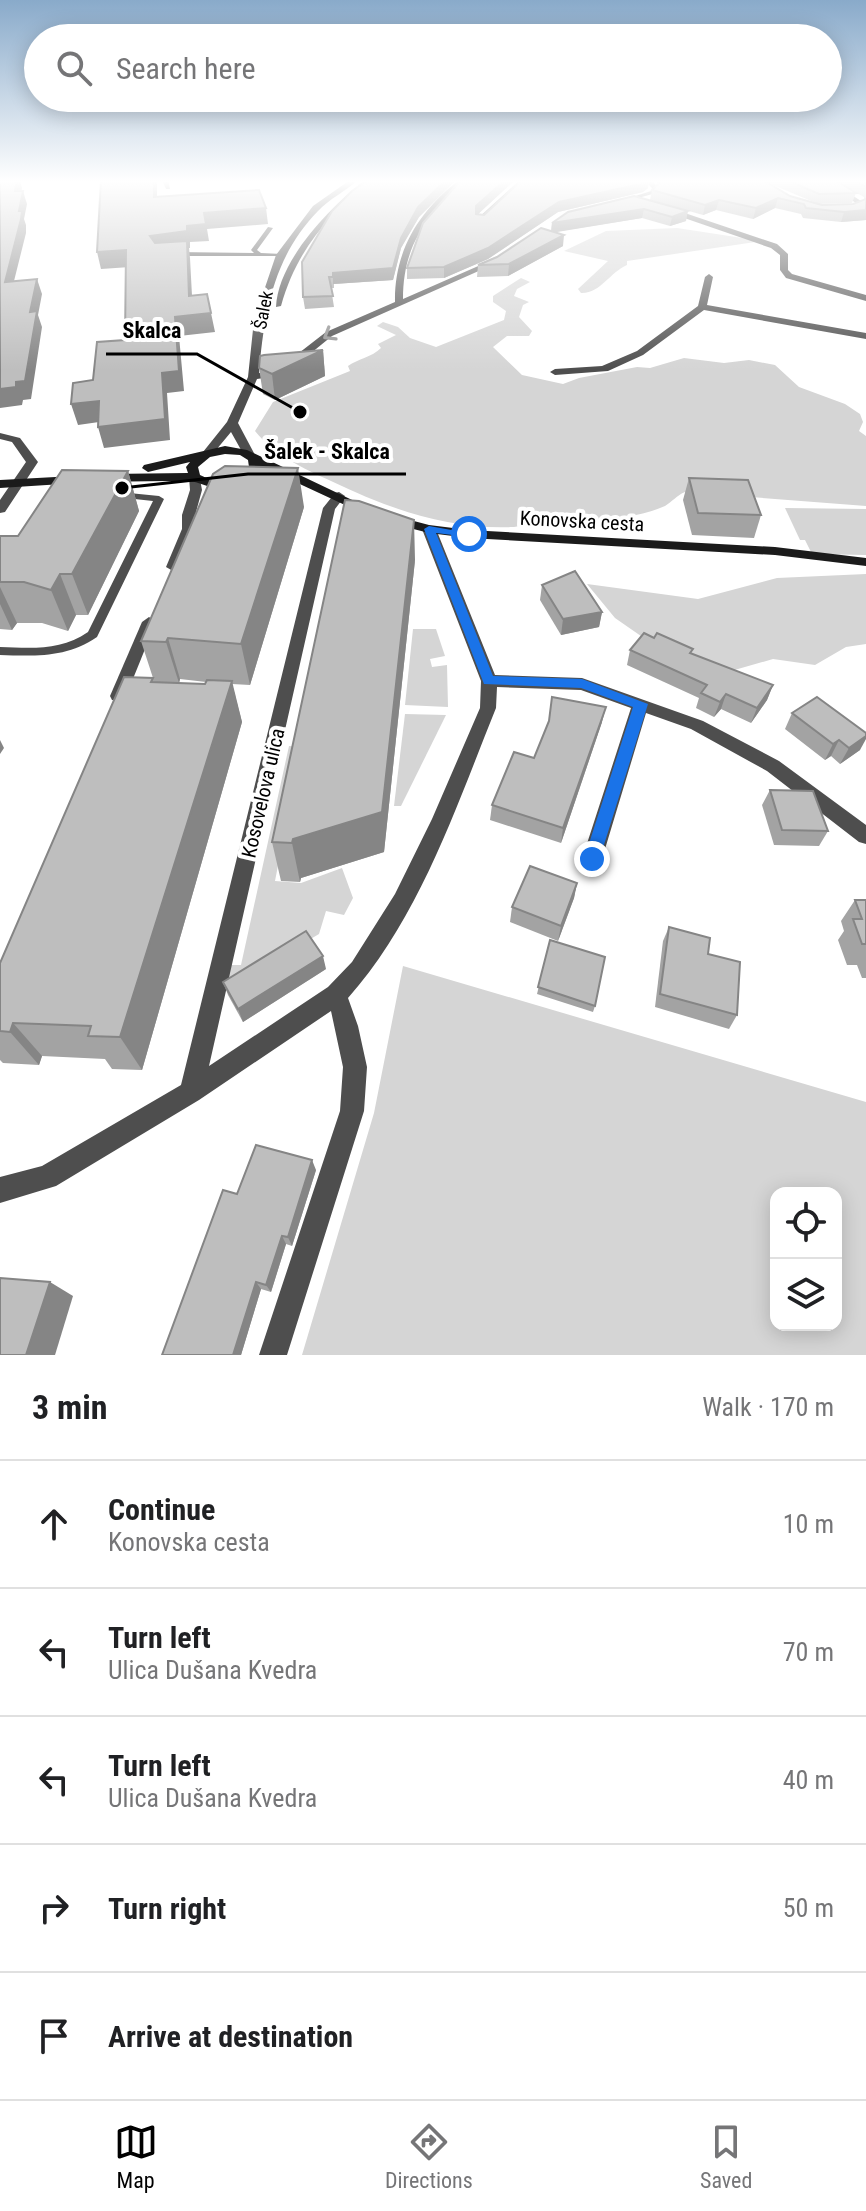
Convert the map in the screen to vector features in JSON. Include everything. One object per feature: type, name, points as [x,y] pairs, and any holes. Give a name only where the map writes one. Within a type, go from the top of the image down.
[{"type":"street","name":"Šalek","points":[[207,454],[232,423],[253,377],[264,296],[288,243]]},
{"type":"street","points":[[399,302],[410,243]]},
{"type":"street","points":[[768,243],[784,254],[784,270],[789,276],[866,298]]},
{"type":"street","points":[[253,377],[280,373],[329,334],[399,302],[465,278],[502,258]]},
{"type":"street","points":[[555,372],[604,369],[640,353],[702,307],[709,277]]},
{"type":"street","points":[[702,307],[866,336]]},
{"type":"street","points":[[111,713],[189,529],[218,492],[255,468],[252,456],[232,423]]},
{"type":"street","points":[[0,436],[16,440],[32,462],[0,509]]},
{"type":"street","points":[[98,478],[234,450],[252,456]]},
{"type":"street","points":[[189,529],[187,520],[198,486],[192,467],[207,454]]},
{"type":"street","name":"Konovska cesta","points":[[252,456],[380,514],[429,529],[775,551],[866,562]]},
{"type":"street","points":[[0,484],[98,478],[195,477],[217,484],[237,481],[305,482]]},
{"type":"street","name":"Kosovelova ulica","points":[[191,1092],[329,508],[339,496]]},
{"type":"street","points":[[0,1190],[47,1177],[191,1092],[336,995],[351,981],[377,944],[418,864],[488,708],[489,681],[429,529]]},
{"type":"street","points":[[489,681],[582,684],[641,704],[738,745],[785,774],[866,836]]},
{"type":"street","points":[[592,859],[641,704]]},
{"type":"street","points":[[273,1355],[352,1111],[355,1067],[347,1026],[336,995]]},
{"type":"lane","points":[[259,243],[254,250],[259,254]]},
{"type":"lane","points":[[278,306],[280,295],[306,243]]},
{"type":"lane","points":[[159,255],[280,255]]},
{"type":"lane","points":[[264,296],[280,295]]},
{"type":"lane","points":[[0,651],[56,652],[82,643],[93,634],[159,499],[108,495]]},
{"type":"shaded area","points":[[580,243],[747,243],[627,261],[627,265],[594,290],[581,293],[578,289],[608,261],[564,251]]},
{"type":"shaded area","points":[[521,278],[530,282],[517,289],[514,296],[529,302],[523,305],[519,317],[532,331],[529,336],[507,336],[493,347],[522,375],[563,384],[637,367],[650,368],[684,358],[724,363],[749,360],[775,365],[799,387],[845,404],[860,414],[863,422],[859,431],[866,436],[866,506],[685,492],[665,506],[624,517],[546,518],[514,527],[466,525],[420,516],[353,491],[290,460],[271,448],[255,431],[273,402],[350,371],[348,366],[381,348],[378,344],[396,335],[377,326],[383,322],[398,327],[410,338],[436,347],[504,320],[506,311],[493,302],[493,296]]},
{"type":"shaded area","points":[[785,508],[866,509],[866,555],[812,554],[805,540],[800,540]]},
{"type":"shaded area","points":[[866,574],[866,644],[846,647],[815,665],[773,659],[731,671],[651,643],[615,618],[587,584],[698,599],[777,578]]},
{"type":"shaded area","points":[[413,629],[436,629],[445,656],[430,659],[432,667],[447,665],[448,707],[405,705]]},
{"type":"shaded area","points":[[405,714],[446,715],[401,806],[394,806]]},
{"type":"shaded area","points":[[289,746],[301,747],[275,881],[301,883],[342,868],[353,898],[344,915],[326,911],[319,934],[222,992],[229,965],[241,965]]},
{"type":"shaded area","points":[[403,966],[866,1102],[866,1355],[302,1355],[374,1113]]},
{"type":"building","points":[[0,243],[15,243],[5,282],[37,279],[30,312],[37,311],[25,381],[16,382],[16,387],[0,389]]},
{"type":"building","points":[[97,243],[187,243],[189,296],[207,294],[211,313],[175,317],[179,371],[162,373],[165,419],[98,427],[99,401],[71,404],[73,383],[93,380],[97,342],[125,340],[126,250],[97,252]]},
{"type":"building","points":[[313,243],[400,243],[393,268],[333,273],[333,277],[329,277],[333,296],[303,297],[302,262]]},
{"type":"building","points":[[416,243],[495,243],[444,267],[407,268]]},
{"type":"building","points":[[518,243],[548,243],[509,264],[478,265]]},
{"type":"building","points":[[323,350],[272,374],[259,368],[260,356]]},
{"type":"building","points":[[225,466],[298,468],[241,644],[168,638],[166,642],[141,641],[213,474]]},
{"type":"building","points":[[62,470],[128,471],[72,574],[60,574],[51,590],[24,582],[0,582],[0,536],[18,536]]},
{"type":"building","points":[[689,478],[748,480],[761,515],[698,513]]},
{"type":"building","points":[[345,500],[359,501],[414,520],[382,812],[293,839],[292,843],[272,842]]},
{"type":"building","points":[[575,571],[602,612],[563,619],[542,585]]},
{"type":"building","points":[[644,633],[654,638],[657,633],[693,649],[690,653],[773,685],[757,708],[726,694],[720,702],[701,693],[707,685],[630,650]]},
{"type":"building","points":[[124,677],[153,678],[151,682],[205,684],[207,680],[232,681],[120,1037],[88,1036],[91,1026],[13,1023],[10,1032],[0,1031],[0,963]]},
{"type":"building","points":[[552,697],[606,707],[563,828],[492,805],[514,752],[534,758],[549,721]]},
{"type":"building","points":[[817,697],[866,736],[849,748],[839,740],[833,744],[792,713]]},
{"type":"building","points":[[770,790],[813,791],[828,831],[782,830]]},
{"type":"building","points":[[530,866],[577,883],[561,926],[512,907]]},
{"type":"building","points":[[855,900],[866,900],[866,944],[862,944],[853,919],[862,919]]},
{"type":"building","points":[[669,927],[710,938],[708,954],[740,962],[737,1015],[660,994]]},
{"type":"building","points":[[306,931],[323,956],[238,1009],[223,982]]},
{"type":"building","points":[[550,940],[605,957],[595,1006],[538,987]]},
{"type":"building","points":[[256,1145],[312,1160],[288,1237],[282,1236],[266,1285],[256,1282],[233,1355],[162,1355],[223,1190],[237,1194]]},
{"type":"building","points":[[0,1278],[50,1282],[26,1355],[0,1355]]},
{"type":"place","name":"Skalca","points":[[300,412]]},
{"type":"place","name":"Šalek - Skalca","points":[[122,488]]},
{"type":"route","points":[[469,534],[429,529],[489,681],[519,679],[582,684],[641,704],[592,859]]}]
